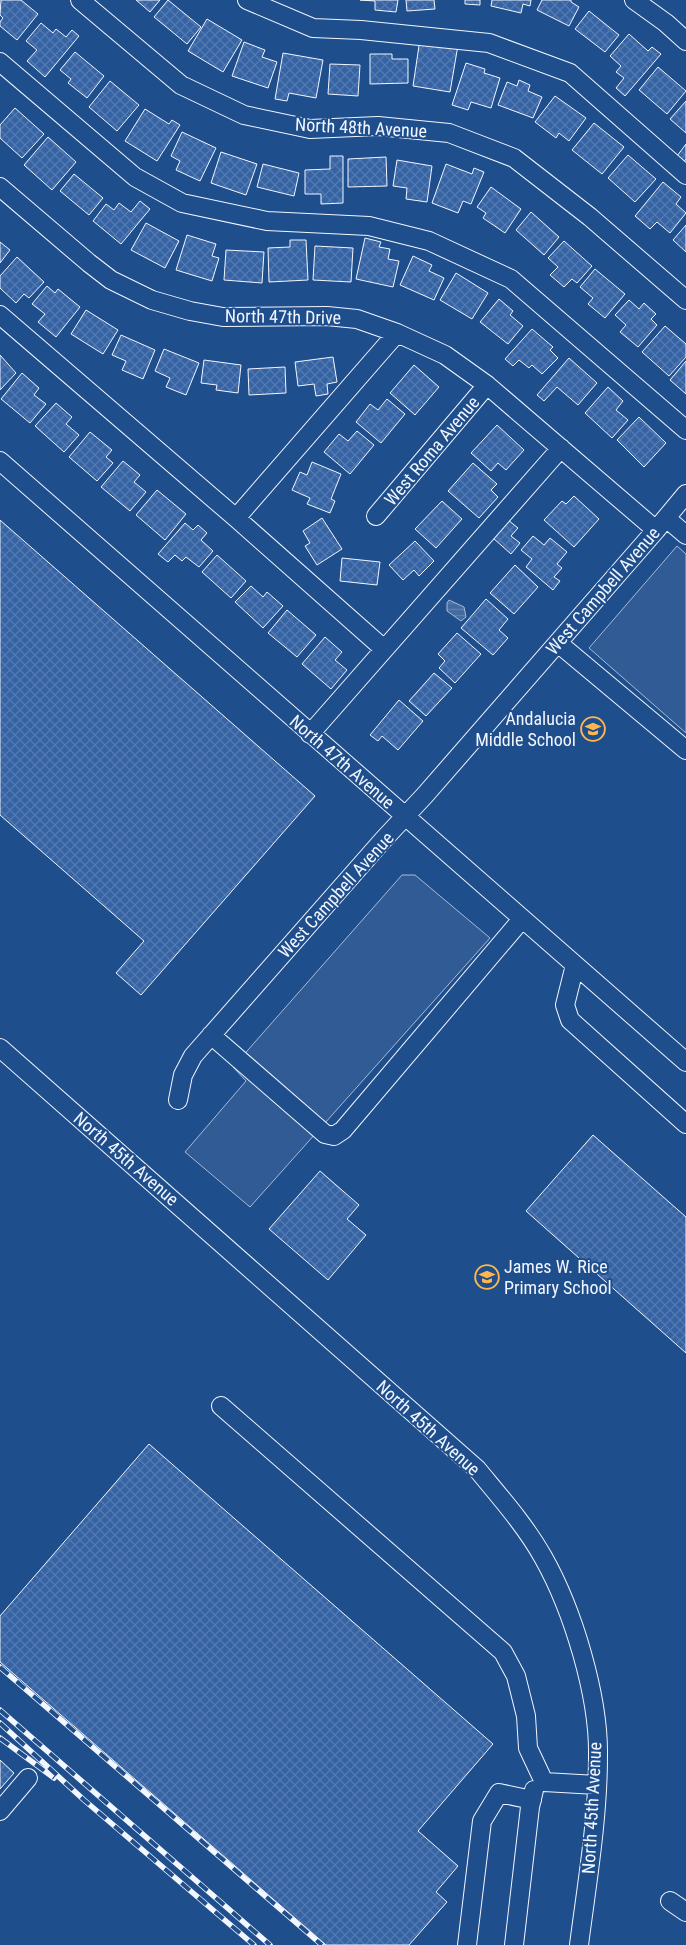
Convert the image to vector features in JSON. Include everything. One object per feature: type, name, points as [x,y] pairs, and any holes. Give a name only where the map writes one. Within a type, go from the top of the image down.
[{"type":"street","name":"North 48th Avenue","points":[[80,0],[181,85],[244,115],[310,129],[378,126],[449,133],[514,158],[590,218],[686,300]]},
{"type":"street","points":[[247,0],[313,28],[361,30],[489,43],[570,73],[686,174]]},
{"type":"street","points":[[634,0],[666,23],[686,41]]},
{"type":"street","points":[[0,62],[135,177],[182,203],[267,221],[369,226],[429,241],[511,280],[686,430]]},
{"type":"street","name":"North 47th Drive","points":[[0,187],[111,280],[152,300],[190,311],[223,317],[326,316],[357,319],[397,333],[445,355],[487,385],[561,448],[661,524],[686,535]]},
{"type":"street","points":[[0,314],[384,649]]},
{"type":"street","points":[[236,518],[397,333]]},
{"type":"street","name":"West Roma Avenue","points":[[376,516],[487,385]]},
{"type":"street","points":[[310,734],[561,448]]},
{"type":"street","name":"North 47th Avenue","points":[[0,461],[686,1062]]},
{"type":"street","name":"West Campbell Avenue","points":[[178,1100],[183,1075],[193,1056],[558,643],[686,494]]},
{"type":"street","points":[[558,643],[686,750]]},
{"type":"street","points":[[211,1035],[324,1134],[334,1136],[343,1130],[522,919]]},
{"type":"street","points":[[575,965],[565,1005],[570,1020],[686,1124]]},
{"type":"street","name":"North 45th Avenue","points":[[0,1048],[477,1469],[513,1512],[543,1557],[570,1616],[592,1690],[598,1755],[597,1785],[594,1836],[579,1945]]},
{"type":"street","points":[[221,1406],[503,1652],[516,1676],[526,1716],[528,1748],[544,1782]]},
{"type":"street","points":[[0,1811],[28,1778]]},
{"type":"street","points":[[514,1945],[534,1789],[544,1782],[597,1785]]},
{"type":"street","points":[[467,1945],[482,1820],[499,1793],[532,1800]]},
{"type":"street","points":[[670,1901],[686,1912]]},
{"type":"shaded area","points":[[677,546],[686,554],[686,733],[589,648]]},
{"type":"shaded area","points":[[449,600],[464,607],[466,617],[461,621],[447,611]]},
{"type":"shaded area","points":[[402,875],[415,875],[490,938],[250,1207],[185,1152],[246,1081],[233,1067]]},
{"type":"building","points":[[1,0],[21,0],[38,14],[17,40],[0,26],[3,18],[0,15]]},
{"type":"building","points":[[136,0],[160,0],[150,12]]},
{"type":"building","points":[[168,0],[201,27],[187,44],[154,17]]},
{"type":"building","points":[[360,0],[398,0],[396,12],[375,10],[375,1]]},
{"type":"building","points":[[406,0],[434,0],[435,9],[407,11]]},
{"type":"building","points":[[465,0],[480,0],[480,5],[465,4]]},
{"type":"building","points":[[492,0],[531,0],[530,6],[523,4],[521,13],[491,6]]},
{"type":"building","points":[[542,0],[571,0],[571,2],[579,7],[569,26],[537,10]]},
{"type":"building","points":[[589,11],[619,35],[605,52],[575,29]]},
{"type":"building","points":[[207,19],[242,40],[223,72],[188,51]]},
{"type":"building","points":[[41,23],[53,33],[56,29],[66,37],[72,30],[79,36],[45,77],[27,61],[37,50],[26,41]]},
{"type":"building","points":[[629,34],[648,51],[652,47],[661,54],[625,96],[616,88],[624,78],[616,72],[621,66],[610,56]]},
{"type":"building","points":[[420,39],[458,45],[450,92],[413,86]]},
{"type":"building","points":[[244,42],[265,50],[262,57],[277,62],[268,88],[232,76]]},
{"type":"building","points":[[75,52],[104,76],[87,98],[68,83],[71,79],[60,70]]},
{"type":"building","points":[[283,53],[323,60],[316,98],[289,93],[287,101],[275,99]]},
{"type":"building","points":[[370,54],[392,54],[392,59],[408,59],[408,83],[370,84]]},
{"type":"building","points":[[466,63],[485,69],[484,73],[500,78],[491,108],[471,102],[468,110],[452,105]]},
{"type":"building","points":[[330,64],[360,65],[358,96],[328,94]]},
{"type":"building","points":[[658,67],[686,91],[667,114],[639,90]]},
{"type":"building","points":[[519,80],[530,85],[528,91],[542,97],[533,118],[498,105],[507,82],[517,86]]},
{"type":"building","points":[[110,81],[139,105],[117,131],[89,107]]},
{"type":"building","points":[[555,96],[586,118],[569,141],[559,133],[556,138],[535,122]]},
{"type":"building","points":[[686,101],[686,133],[670,119]]},
{"type":"building","points":[[15,108],[44,134],[22,158],[0,138],[0,125]]},
{"type":"building","points":[[145,109],[169,124],[172,120],[180,125],[157,161],[125,141]]},
{"type":"building","points":[[594,123],[624,147],[602,174],[572,150]]},
{"type":"building","points":[[182,132],[216,148],[200,181],[176,170],[180,161],[171,156]]},
{"type":"building","points":[[48,137],[76,162],[52,190],[24,165]]},
{"type":"building","points":[[686,144],[686,159],[684,162],[677,156]]},
{"type":"building","points":[[221,152],[257,164],[246,195],[211,183]]},
{"type":"building","points":[[628,155],[656,179],[635,202],[608,178]]},
{"type":"building","points":[[330,156],[343,156],[343,203],[321,204],[321,194],[305,194],[305,170],[330,169]]},
{"type":"building","points":[[386,157],[387,186],[348,187],[348,159]]},
{"type":"building","points":[[397,160],[432,166],[427,202],[406,199],[407,188],[393,186]]},
{"type":"building","points":[[263,164],[299,173],[294,196],[257,187]]},
{"type":"building","points":[[446,164],[472,174],[474,168],[484,172],[471,204],[463,201],[458,213],[432,203]]},
{"type":"building","points":[[74,174],[103,198],[89,215],[60,191]]},
{"type":"building","points":[[663,182],[681,197],[676,204],[686,213],[670,233],[657,222],[650,229],[635,216]]},
{"type":"building","points":[[491,187],[521,209],[505,233],[483,218],[486,213],[477,207]]},
{"type":"building","points":[[140,201],[150,209],[121,244],[93,221],[106,204],[114,210],[119,203],[131,212]]},
{"type":"building","points":[[531,212],[559,237],[544,255],[516,230]]},
{"type":"building","points":[[146,223],[179,241],[165,268],[131,250]]},
{"type":"building","points":[[686,225],[686,252],[673,240]]},
{"type":"building","points":[[187,235],[216,244],[212,256],[219,258],[212,281],[176,270]]},
{"type":"building","points":[[365,238],[381,242],[379,247],[390,249],[388,259],[399,261],[393,287],[356,279]]},
{"type":"building","points":[[290,240],[306,240],[308,280],[269,282],[268,248],[290,247]]},
{"type":"building","points":[[564,241],[592,266],[577,283],[572,279],[564,287],[550,275],[558,267],[548,258]]},
{"type":"building","points":[[0,242],[10,250],[0,263]]},
{"type":"building","points":[[315,246],[353,248],[351,282],[313,280]]},
{"type":"building","points":[[226,250],[264,252],[262,283],[224,280]]},
{"type":"building","points":[[413,256],[432,265],[429,271],[444,278],[434,300],[400,285]]},
{"type":"building","points":[[17,257],[44,282],[29,298],[24,294],[16,303],[0,288],[0,276]]},
{"type":"building","points":[[595,269],[625,294],[605,318],[588,304],[593,298],[580,287]]},
{"type":"building","points":[[456,273],[488,293],[472,319],[440,300]]},
{"type":"building","points":[[47,286],[55,293],[58,289],[80,307],[56,337],[38,322],[45,314],[32,304]]},
{"type":"building","points":[[499,299],[513,311],[510,315],[523,326],[508,344],[480,322]]},
{"type":"building","points":[[629,300],[639,309],[644,303],[656,314],[651,319],[657,325],[638,347],[620,332],[626,325],[615,315]]},
{"type":"building","points":[[86,310],[118,330],[103,354],[71,334]]},
{"type":"building","points":[[665,326],[686,344],[686,357],[669,376],[642,352]]},
{"type":"building","points":[[532,329],[553,347],[550,350],[558,358],[542,374],[532,365],[529,368],[519,360],[513,366],[505,359]]},
{"type":"building","points":[[121,335],[155,350],[143,379],[122,370],[126,361],[112,355]]},
{"type":"building","points":[[164,349],[199,363],[186,395],[166,387],[170,378],[155,371]]},
{"type":"building","points":[[0,355],[16,373],[0,390]]},
{"type":"building","points":[[333,357],[337,382],[327,384],[328,394],[316,396],[314,384],[298,386],[295,362]]},
{"type":"building","points":[[569,358],[597,383],[578,405],[557,387],[544,401],[537,395]]},
{"type":"building","points":[[204,360],[241,365],[238,393],[216,390],[217,385],[201,383]]},
{"type":"building","points":[[686,361],[686,394],[670,380]]},
{"type":"building","points":[[414,365],[439,387],[415,415],[390,393]]},
{"type":"building","points":[[285,367],[286,393],[249,395],[248,369]]},
{"type":"building","points":[[22,373],[39,388],[34,395],[46,404],[30,423],[1,399]]},
{"type":"building","points":[[608,387],[623,401],[616,410],[628,420],[612,438],[585,413]]},
{"type":"building","points":[[387,399],[405,414],[381,443],[356,422],[370,404],[378,410]]},
{"type":"building","points":[[56,403],[72,417],[66,424],[79,435],[64,452],[35,426]]},
{"type":"building","points":[[639,417],[666,443],[644,467],[617,440]]},
{"type":"building","points":[[497,425],[524,450],[506,470],[498,463],[491,471],[471,453]]},
{"type":"building","points":[[357,431],[374,445],[350,474],[324,452],[339,434],[348,441]]},
{"type":"building","points":[[90,432],[112,450],[106,457],[113,463],[97,481],[69,457]]},
{"type":"building","points":[[123,461],[140,475],[134,482],[146,492],[130,511],[101,487]]},
{"type":"building","points":[[312,462],[341,474],[331,499],[335,501],[330,513],[307,504],[310,498],[292,490],[300,472],[307,475]]},
{"type":"building","points":[[473,463],[497,484],[491,490],[498,497],[479,518],[448,491]]},
{"type":"building","points":[[157,490],[186,514],[165,540],[136,515]]},
{"type":"building","points":[[574,496],[599,519],[574,547],[544,520],[562,501],[566,504]]},
{"type":"building","points":[[442,501],[462,519],[436,548],[415,529]]},
{"type":"building","points":[[322,518],[342,549],[317,565],[305,546],[310,543],[303,531]]},
{"type":"building","points":[[0,520],[315,796],[141,995],[116,973],[144,941],[0,815]]},
{"type":"building","points":[[508,520],[518,528],[511,536],[520,543],[511,554],[493,538]]},
{"type":"building","points":[[185,523],[193,530],[198,525],[207,533],[201,540],[213,551],[199,567],[186,557],[182,561],[175,555],[168,562],[158,554]]},
{"type":"building","points":[[533,536],[544,545],[550,538],[567,552],[557,564],[562,568],[554,577],[560,581],[553,590],[526,567],[532,559],[521,550]]},
{"type":"building","points":[[415,541],[434,561],[419,576],[414,570],[403,580],[389,565]]},
{"type":"building","points":[[217,555],[246,581],[231,598],[202,572]]},
{"type":"building","points":[[342,558],[380,562],[377,585],[340,581]]},
{"type":"building","points":[[515,565],[538,587],[514,614],[490,593]]},
{"type":"building","points":[[251,586],[263,597],[267,592],[283,606],[263,628],[235,602]]},
{"type":"building","points":[[486,599],[508,619],[499,630],[508,638],[493,655],[461,628]]},
{"type":"building","points":[[287,610],[316,635],[297,657],[268,633]]},
{"type":"building","points":[[457,633],[481,654],[455,683],[439,668],[445,661],[438,654]]},
{"type":"building","points":[[325,637],[342,652],[335,660],[347,670],[331,689],[302,664]]},
{"type":"building","points":[[434,673],[452,688],[426,716],[409,701]]},
{"type":"building","points":[[399,700],[423,721],[398,750],[382,736],[378,741],[370,735]]},
{"type":"building","points":[[593,1135],[686,1217],[686,1353],[526,1211]]},
{"type":"building","points":[[320,1171],[359,1205],[347,1219],[366,1235],[328,1280],[269,1229]]},
{"type":"building","points":[[149,1444],[493,1744],[418,1831],[458,1866],[436,1892],[447,1902],[409,1945],[326,1945],[0,1662],[0,1616]]},
{"type":"building","points":[[0,1760],[14,1773],[0,1789]]},
{"type":"railway","points":[[0,1667],[322,1945]]},
{"type":"railway","points":[[0,1710],[270,1945]]},
{"type":"railway","points":[[0,1723],[84,1800],[254,1945]]},
{"type":"railway","points":[[0,1738],[54,1778]]},
{"type":"place","name":"Andalucia Middle School","points":[[593,729]]},
{"type":"place","name":"James W. Rice Primary School","points":[[487,1277]]}]
